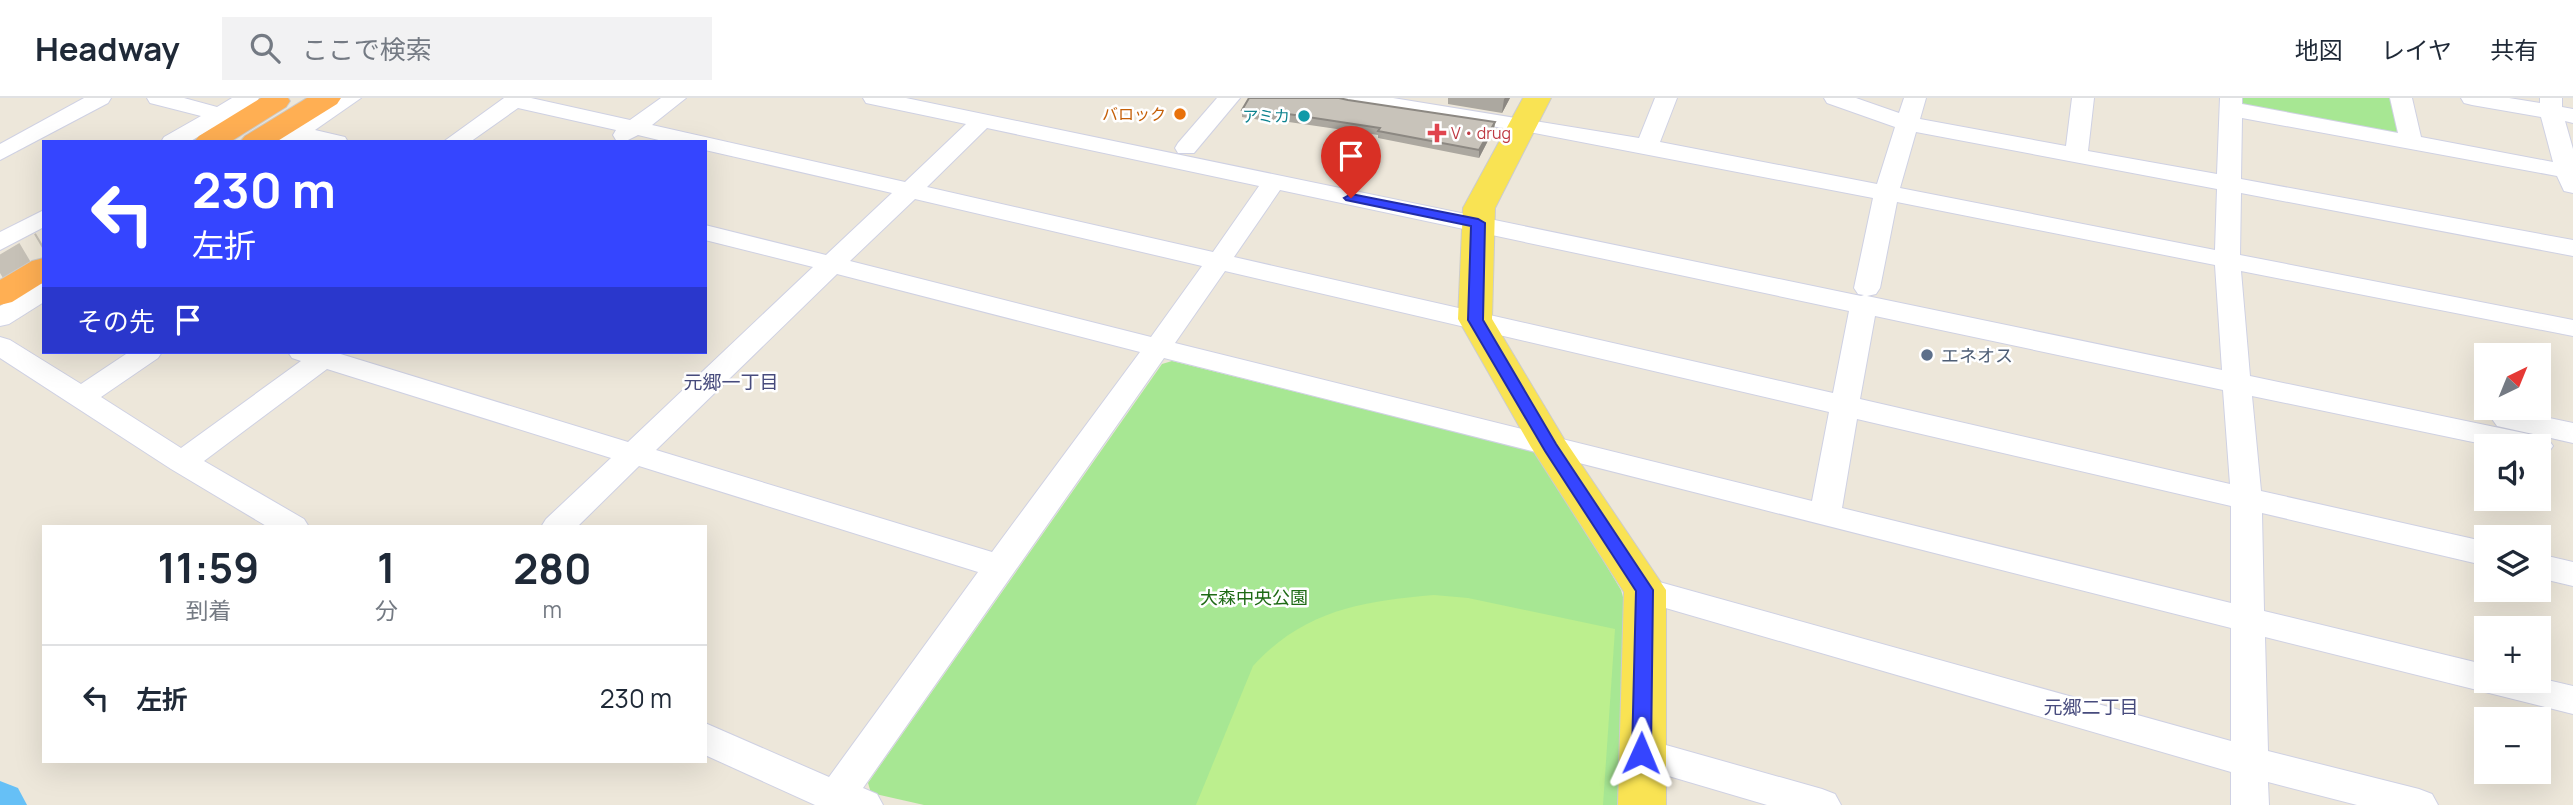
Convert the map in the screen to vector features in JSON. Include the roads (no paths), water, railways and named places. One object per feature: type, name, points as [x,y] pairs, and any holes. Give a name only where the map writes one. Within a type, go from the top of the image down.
[{"type":"highway","points":[[257,119],[281,98]]},
{"type":"highway","points":[[213,140],[257,119],[327,98]]},
{"type":"highway","points":[[0,270],[42,244]]},
{"type":"highway","points":[[0,295],[42,269]]},
{"type":"main road","points":[[1530,111],[1479,216],[1475,320],[1550,447],[1645,590],[1642,805]]},
{"type":"street","points":[[2,150],[100,98]]},
{"type":"street","points":[[158,98],[257,119],[330,140]]},
{"type":"street","points":[[179,140],[350,98]]},
{"type":"street","points":[[619,140],[675,98]]},
{"type":"street","points":[[874,98],[1275,182],[1479,216]]},
{"type":"street","points":[[939,98],[1186,148],[1479,216],[2236,373],[2573,433]]},
{"type":"street","points":[[1186,148],[1229,98]]},
{"type":"street","points":[[1349,98],[1530,111],[1647,146],[2573,328]]},
{"type":"street","points":[[1647,146],[1666,98]]},
{"type":"street","points":[[1835,98],[1909,124],[2573,248]]},
{"type":"street","points":[[1825,514],[1843,404],[1886,195],[1915,98]]},
{"type":"street","points":[[2076,157],[2082,98]]},
{"type":"street","points":[[2401,98],[2411,142]]},
{"type":"street","points":[[2250,805],[2247,761],[2250,621],[2246,498],[2227,259],[2231,104],[2411,142],[2570,180],[2558,109],[2472,98]]},
{"type":"street","points":[[457,140],[517,100],[690,140]]},
{"type":"street","points":[[559,525],[631,454],[912,191],[983,120]]},
{"type":"street","points":[[707,144],[2474,551]]},
{"type":"street","points":[[707,739],[850,801],[998,566],[1160,346],[1275,182]]},
{"type":"street","points":[[0,242],[42,218]]},
{"type":"street","points":[[707,232],[1550,447],[2474,676]]},
{"type":"street","points":[[0,318],[42,292]]},
{"type":"street","points":[[0,346],[183,462],[290,525]]},
{"type":"street","points":[[82,397],[145,354]]},
{"type":"street","points":[[183,462],[313,355],[998,566]]},
{"type":"street","points":[[2236,373],[2489,434]]},
{"type":"street","points":[[2551,449],[2573,454]]},
{"type":"street","points":[[2551,569],[2573,574]]},
{"type":"street","points":[[1645,590],[2247,761],[2419,805]]},
{"type":"street","points":[[2547,693],[2573,699]]},
{"type":"street","points":[[1641,753],[1822,805]]},
{"type":"tunnel","points":[[0,273],[42,248]]},
{"type":"place","name":"バロック","points":[[1180,114]]},
{"type":"place","name":"アミカ","points":[[1304,116]]},
{"type":"place","name":"V・drug","points":[[1437,133]]},
{"type":"place","name":"エネオス","points":[[1927,355]]},
{"type":"district","name":"元郷一丁目","points":[[731,382]]},
{"type":"district","name":"元郷二丁目","points":[[2091,707]]},
{"type":"park label","name":"大森中央公園","points":[[1254,597]]}]
